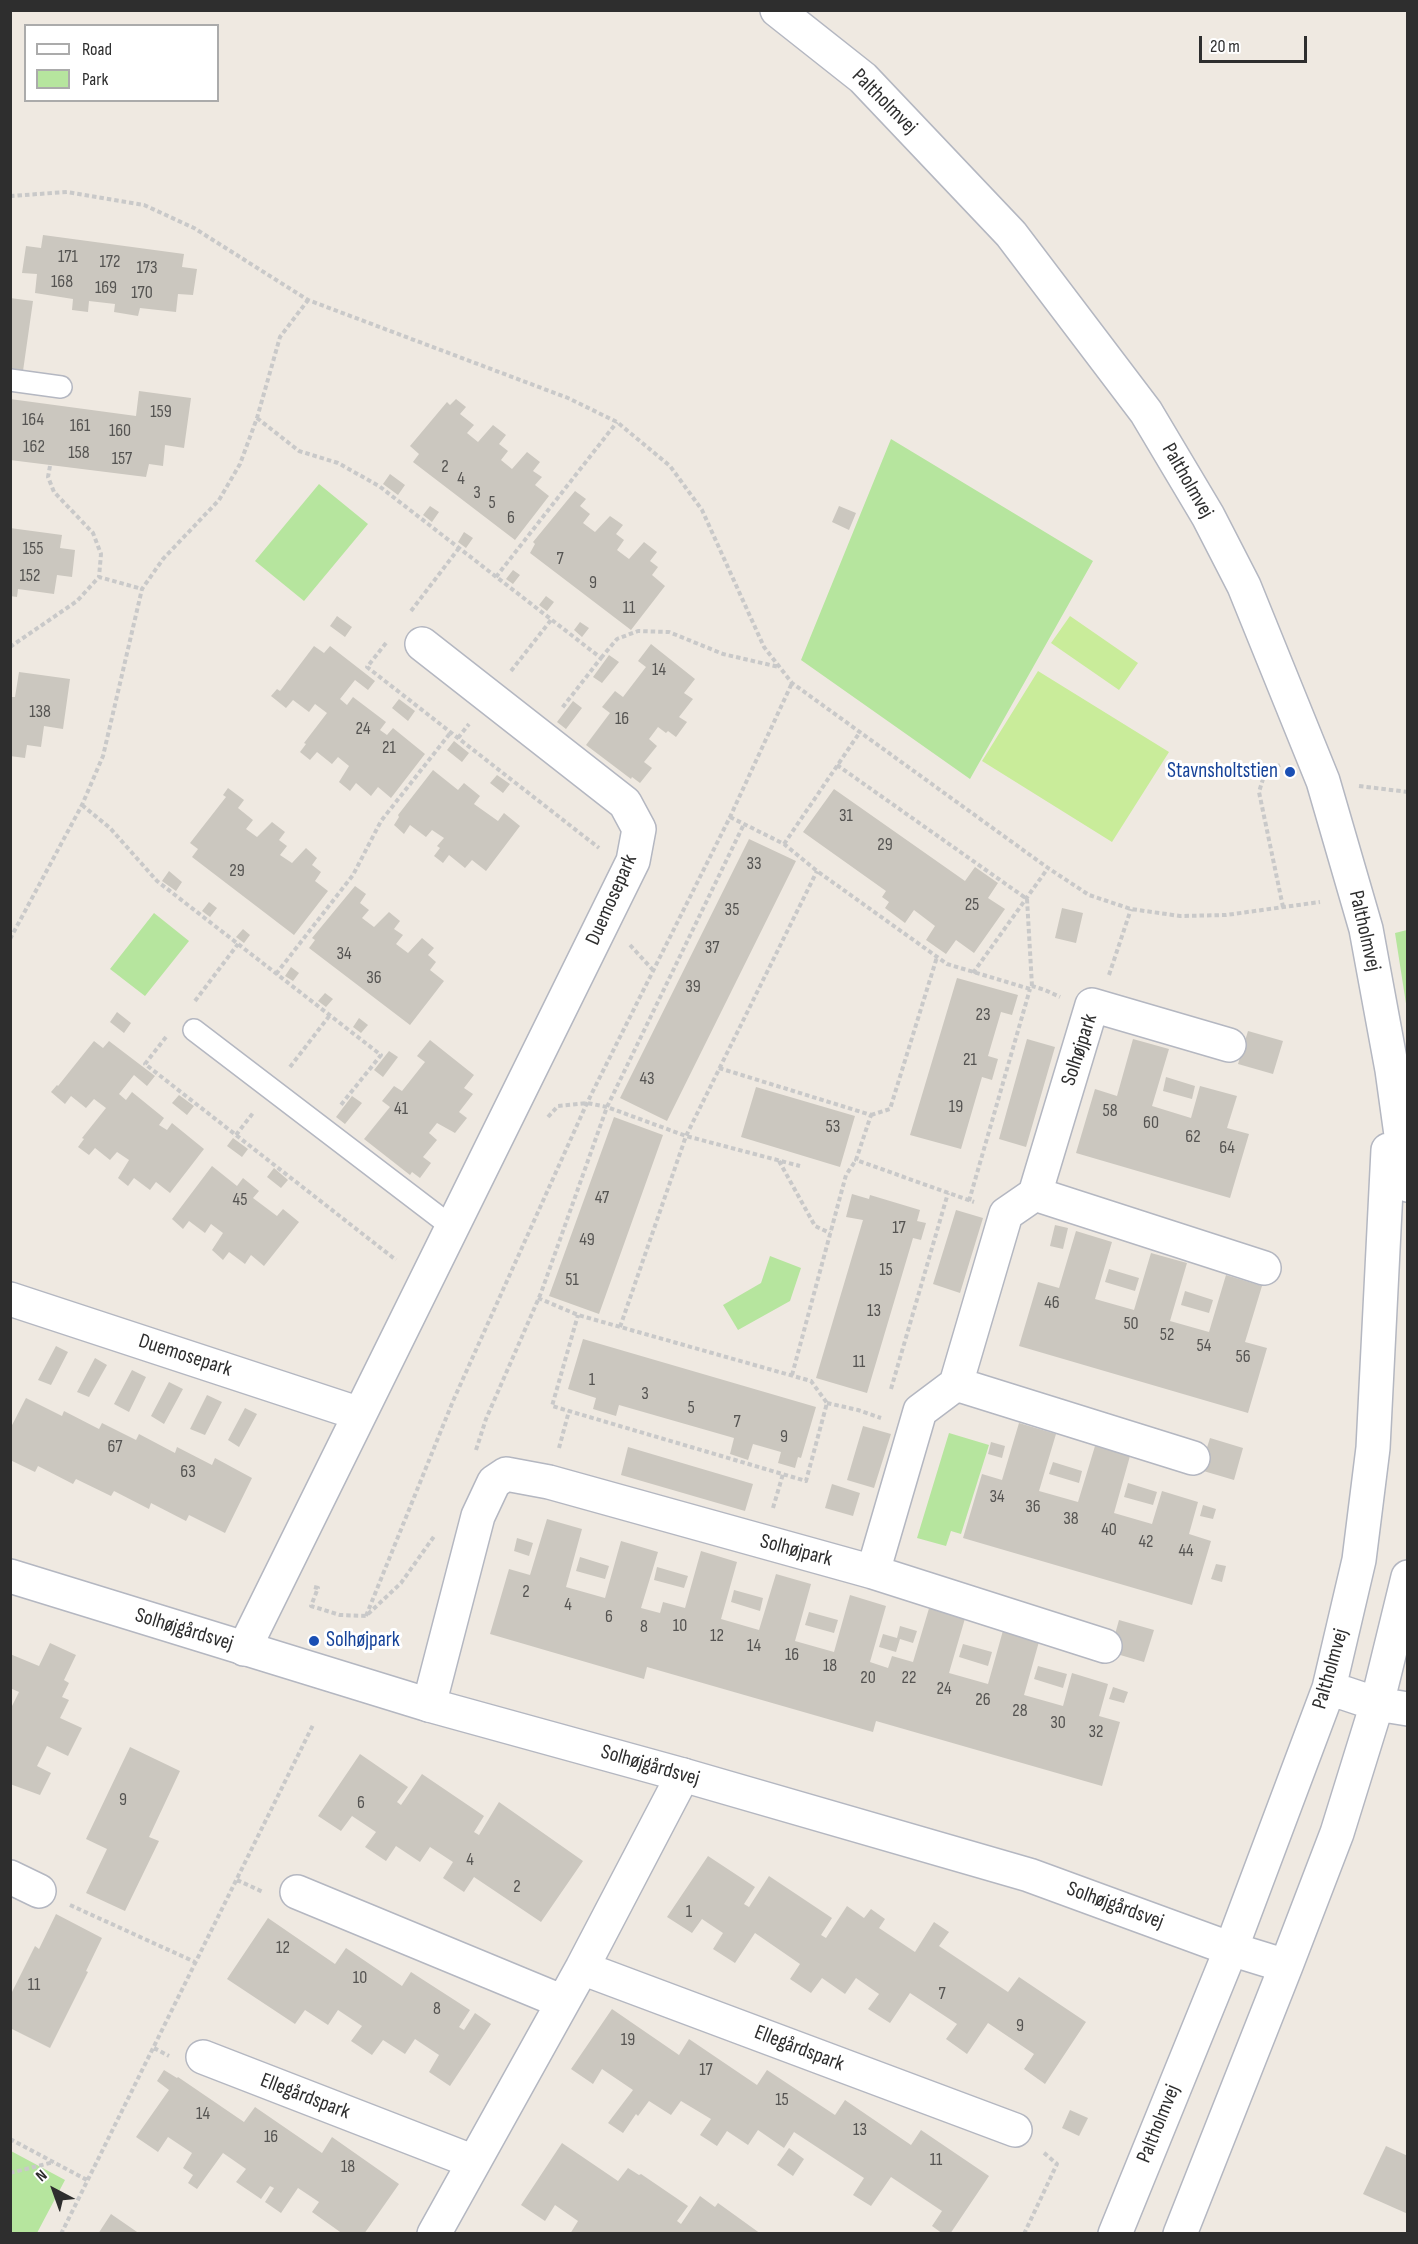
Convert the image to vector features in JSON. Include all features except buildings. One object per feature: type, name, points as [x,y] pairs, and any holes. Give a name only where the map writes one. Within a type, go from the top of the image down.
[{"type":"street","name":"Paltholmvej","points":[[777,10],[863,78],[1011,234],[1146,412],[1208,516],[1244,586],[1323,782],[1366,929],[1392,1070],[1407,1185]]},
{"type":"street","name":"Duemosepark","points":[[244,1649],[633,861],[639,829],[625,803],[422,644]]},
{"type":"street","name":"Solhøjpark","points":[[1035,1194],[1092,1005],[1229,1046]]},
{"type":"street","name":"Paltholmvej","points":[[1115,2234],[1231,1949],[1329,1688],[1359,1560],[1373,1448],[1392,1070]]},
{"type":"street","points":[[873,1572],[920,1411],[956,1384],[1006,1214],[1035,1194],[1264,1268]]},
{"type":"street","name":"Duemosepark","points":[[10,1299],[360,1413]]},
{"type":"street","points":[[956,1384],[1193,1458]]},
{"type":"street","name":"Solhøjpark","points":[[494,1482],[506,1474],[549,1482],[873,1572],[1105,1646]]},
{"type":"street","points":[[429,1705],[478,1516],[494,1482]]},
{"type":"street","name":"Solhøjgårdsvej","points":[[10,1576],[429,1705],[683,1775],[1029,1875],[1231,1949],[1286,1966]]},
{"type":"street","points":[[1180,2234],[1337,1833],[1392,1707],[1407,1577]]},
{"type":"street","points":[[1329,1688],[1392,1707]]},
{"type":"street","points":[[434,2234],[582,1968],[683,1775]]},
{"type":"street","points":[[10,1876],[39,1891]]},
{"type":"street","points":[[297,1892],[563,2002]]},
{"type":"street","name":"Ellegårdspark","points":[[582,1968],[1015,2130]]},
{"type":"street","name":"Ellegårdspark","points":[[203,2057],[474,2163]]},
{"type":"lane","points":[[10,381],[61,387]]},
{"type":"lane","points":[[194,1030],[452,1227]]},
{"type":"path","points":[[10,196],[67,192],[144,205],[194,228],[308,300],[568,398],[617,422],[670,466],[702,510],[764,647],[792,683],[1048,868],[1089,895],[1131,909],[1191,916],[1226,915],[1320,902]]},
{"type":"path","points":[[10,939],[82,805],[103,756],[142,589],[163,560],[219,500],[240,464],[257,418],[280,337],[308,300]]},
{"type":"path","points":[[257,418],[299,451],[338,464],[379,486],[601,658]]},
{"type":"path","points":[[496,577],[617,422]]},
{"type":"path","points":[[10,647],[77,601],[99,577],[101,554],[93,532],[54,492],[48,477],[50,466]]},
{"type":"path","points":[[99,577],[142,589]]},
{"type":"path","points":[[540,736],[617,639],[638,632],[669,632],[723,654],[780,667]]},
{"type":"path","points":[[366,1616],[453,1401],[587,1103],[730,817],[792,683]]},
{"type":"path","points":[[276,974],[353,875],[381,821],[451,732]]},
{"type":"path","points":[[784,844],[860,732]]},
{"type":"path","points":[[837,765],[1027,899]]},
{"type":"path","points":[[1323,782],[1407,792]]},
{"type":"path","points":[[1259,792],[1283,907]]},
{"type":"path","points":[[82,805],[110,828],[157,881],[381,1055],[323,1128]]},
{"type":"path","points":[[730,817],[784,844],[817,871],[947,964],[973,973],[1046,990]]},
{"type":"path","points":[[494,1482],[476,1452],[486,1419],[538,1298],[607,1107],[744,824]]},
{"type":"path","points":[[973,973],[1048,868]]},
{"type":"path","points":[[620,1326],[686,1136],[817,871]]},
{"type":"path","points":[[969,1201],[1031,987],[1027,899]]},
{"type":"path","points":[[1108,976],[1131,909]]},
{"type":"path","points":[[191,1006],[238,944]]},
{"type":"path","points":[[719,1068],[871,1114],[890,1109],[937,957]]},
{"type":"path","points":[[171,1031],[145,1064],[425,1282]]},
{"type":"path","points":[[587,1103],[607,1107],[686,1136],[800,1166]]},
{"type":"path","points":[[792,1376],[846,1175],[856,1160],[871,1114]]},
{"type":"path","points":[[856,1160],[1006,1214]]},
{"type":"path","points":[[779,1161],[815,1226],[830,1233]]},
{"type":"path","points":[[890,1394],[948,1193]]},
{"type":"path","points":[[538,1298],[578,1315],[811,1381],[826,1403],[881,1418]]},
{"type":"path","points":[[578,1315],[552,1406],[806,1481],[826,1403]]},
{"type":"path","points":[[309,1585],[318,1588],[311,1606],[340,1615],[366,1616],[401,1583],[453,1509],[478,1516]]},
{"type":"path","points":[[60,2234],[313,1725]]},
{"type":"path","points":[[39,1891],[195,1962]]},
{"type":"path","points":[[1015,2130],[1057,2164],[1024,2234]]},
{"type":"path","points":[[10,2139],[87,2180]]},
{"type":"path","points":[[10,2172],[54,2162]]},
{"type":"green space","points":[[891,439],[1093,561],[970,779],[801,660]]},
{"type":"green space","points":[[319,484],[368,524],[304,601],[255,561]]},
{"type":"green space","points":[[1070,616],[1138,663],[1119,690],[1051,643]]},
{"type":"green space","points":[[1038,671],[1169,752],[1112,842],[982,761]]},
{"type":"green space","points":[[154,913],[189,941],[145,996],[110,969]]},
{"type":"green space","points":[[1408,930],[1407,1010],[1395,933]]},
{"type":"green space","points":[[770,1256],[801,1268],[790,1301],[738,1330],[723,1305],[761,1283]]},
{"type":"green space","points":[[949,1433],[989,1445],[961,1534],[951,1531],[946,1546],[917,1538]]},
{"type":"green space","points":[[11,2151],[65,2180],[37,2233],[11,2233]]},
{"type":"place","name":"Stavnsholtstien","points":[[1290,772]]},
{"type":"place","name":"Solhøjpark","points":[[314,1641]]}]
